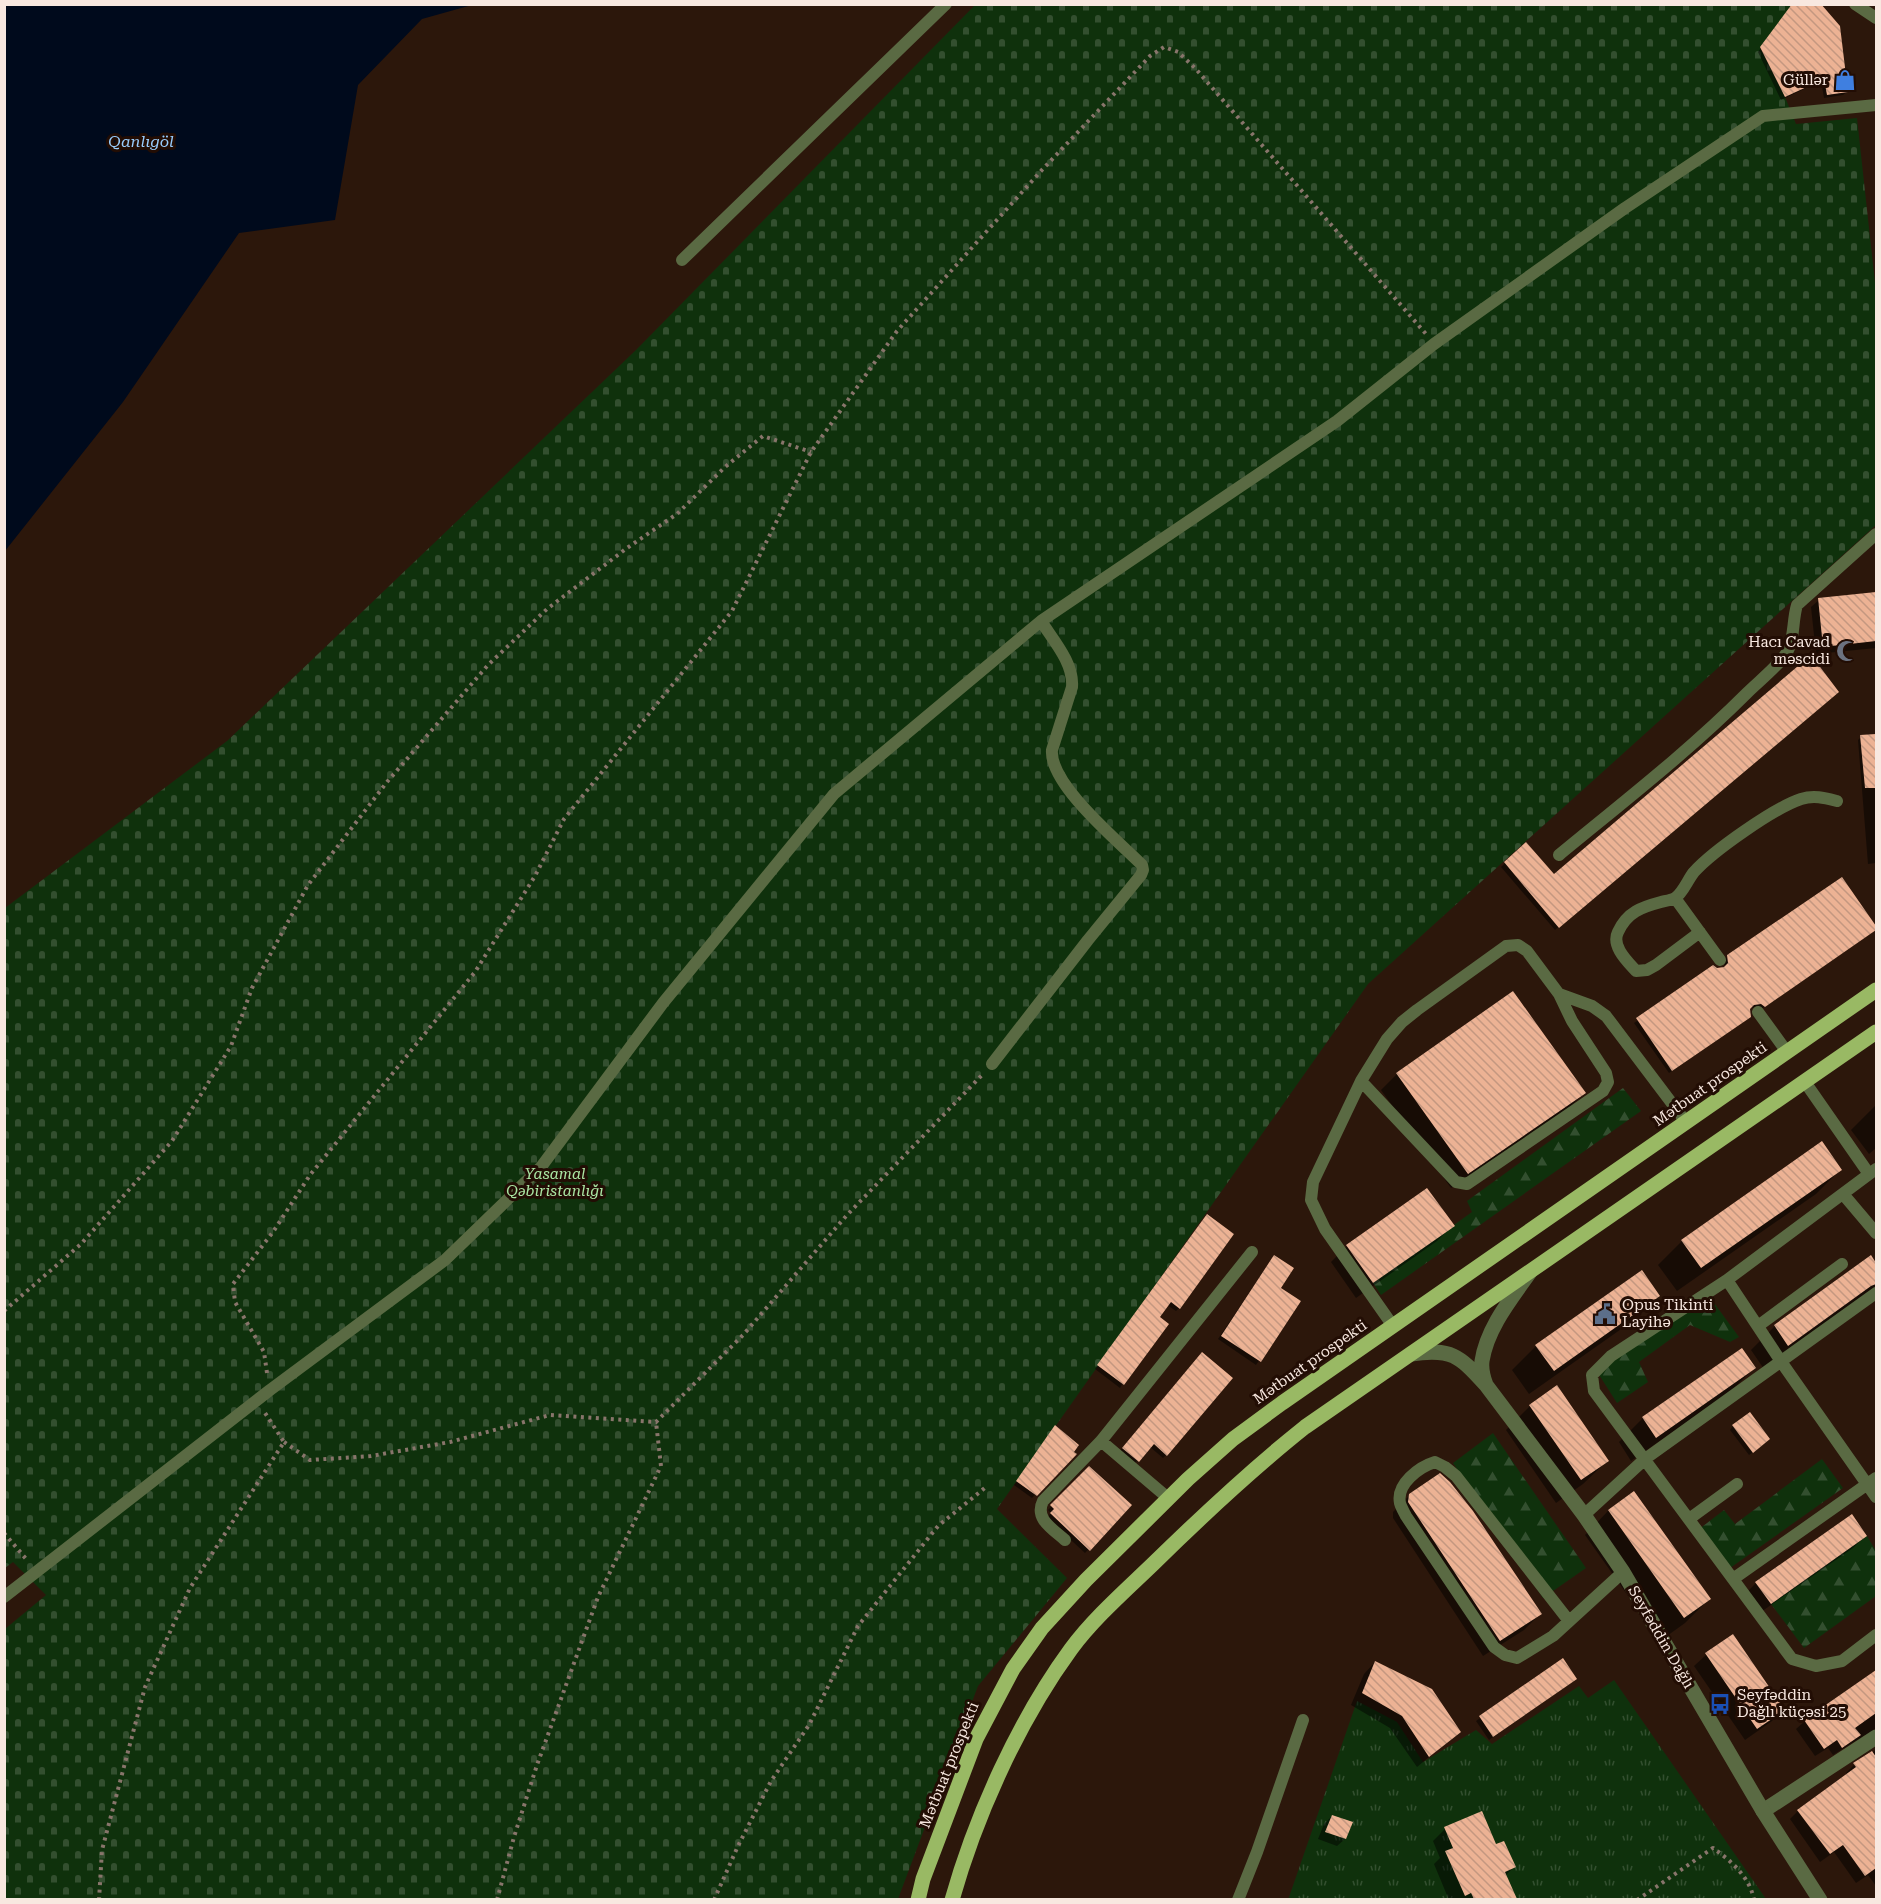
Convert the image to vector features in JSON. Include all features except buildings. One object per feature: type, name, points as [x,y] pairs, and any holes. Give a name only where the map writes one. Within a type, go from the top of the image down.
[{"type":"main road","name":"Mətbuat prospekti","points":[[918,1899],[923,1879],[976,1739],[1013,1669],[1042,1629],[1086,1580],[1168,1498],[1233,1439],[1282,1403],[1876,990]]},
{"type":"main road","points":[[952,1899],[982,1815],[1009,1753],[1041,1694],[1072,1647],[1109,1606],[1258,1464],[1305,1427],[1876,1032]]},
{"type":"street","points":[[1486,1385],[1481,1362],[1488,1339],[1502,1312],[1531,1271]]},
{"type":"street","name":"Seyfəddin Dağlı","points":[[1411,1354],[1438,1351],[1451,1354],[1469,1366],[1486,1385],[1584,1515],[1623,1572],[1764,1811],[1820,1899]]},
{"type":"street","points":[[1764,1811],[1876,1737]]},
{"type":"lane","points":[[682,261],[946,4]]},
{"type":"lane","points":[[1855,4],[1876,18]]},
{"type":"lane","points":[[4,1597],[270,1390],[445,1260],[541,1167],[663,1003],[834,794],[1041,621],[1337,422],[1434,344],[1625,208],[1763,116],[1876,105]]},
{"type":"lane","points":[[1559,855],[1730,710],[1771,670],[1786,654],[1794,629],[1797,605],[1876,534]]},
{"type":"lane","points":[[992,1064],[1143,870],[1136,859],[1082,805],[1055,769],[1052,750],[1072,687],[1072,677],[1064,657],[1041,621]]},
{"type":"lane","points":[[1700,932],[1647,970],[1636,971],[1625,958],[1617,943],[1617,934],[1628,916],[1639,908],[1675,898],[1695,871],[1715,853],[1765,818],[1800,800],[1817,796],[1837,801]]},
{"type":"lane","points":[[1675,898],[1720,960]]},
{"type":"lane","points":[[1361,1081],[1455,1182],[1467,1184],[1603,1091],[1608,1082],[1606,1073],[1572,1021],[1559,994],[1527,951],[1518,945],[1506,946],[1402,1022],[1387,1039],[1361,1081],[1313,1182],[1311,1200],[1325,1229],[1393,1326]]},
{"type":"lane","points":[[1559,994],[1592,1006],[1606,1016],[1686,1122]]},
{"type":"lane","points":[[1758,1012],[1787,1052]]},
{"type":"lane","points":[[1804,1082],[1873,1171],[1727,1280],[1611,1356],[1592,1375],[1594,1391],[1792,1659],[1816,1666],[1842,1661],[1876,1635]]},
{"type":"lane","points":[[1843,1194],[1876,1233]]},
{"type":"lane","points":[[1065,1540],[1041,1518],[1039,1509],[1043,1501],[1101,1441],[1252,1252]]},
{"type":"lane","points":[[1758,1326],[1842,1264]]},
{"type":"lane","points":[[1727,1280],[1782,1363],[1872,1481],[1876,1497]]},
{"type":"lane","points":[[1584,1515],[1645,1459],[1782,1363],[1876,1293]]},
{"type":"lane","points":[[1101,1441],[1168,1498]]},
{"type":"lane","points":[[1569,1621],[1456,1476],[1435,1462],[1425,1465],[1406,1481],[1400,1491],[1400,1503],[1406,1516],[1494,1647],[1505,1655],[1516,1658],[1553,1636],[1623,1572]]},
{"type":"lane","points":[[1732,1579],[1872,1481]]},
{"type":"lane","points":[[1689,1519],[1737,1484]]},
{"type":"lane","points":[[1238,1899],[1257,1852],[1303,1720]]},
{"type":"path","points":[[270,1390],[264,1352],[235,1302],[232,1284],[273,1232],[310,1175],[475,972],[535,876],[564,819],[732,611],[811,452],[897,331],[1041,171],[1150,56],[1164,47],[1178,52],[1195,68],[1434,344]]},
{"type":"path","points":[[4,1311],[81,1245],[172,1141],[231,1046],[252,988],[308,885],[387,782],[488,665],[547,609],[627,548],[677,514],[725,467],[763,436],[811,452]]},
{"type":"path","points":[[257,1400],[284,1442],[310,1460],[371,1456],[450,1442],[550,1415],[656,1422],[743,1335],[847,1215],[992,1064]]},
{"type":"path","points":[[497,1899],[537,1765],[598,1597],[661,1466],[656,1422]]},
{"type":"path","points":[[99,1899],[102,1850],[145,1687],[190,1588],[284,1442]]},
{"type":"path","points":[[714,1899],[771,1781],[809,1725],[858,1626],[938,1526],[986,1486]]},
{"type":"path","points":[[4,1533],[37,1572]]},
{"type":"path","points":[[1637,1899],[1713,1848],[1730,1860],[1753,1891],[1754,1899]]},
{"type":"green space","name":"Yasamal Qəbiristanlığı","points":[[975,5],[1792,5],[1760,48],[1796,124],[1857,118],[1876,292],[1876,525],[1368,984],[997,1509],[1067,1578],[978,1686],[898,1899],[5,1899],[5,1629],[46,1595],[13,1562],[5,1568],[5,908],[227,741],[636,350]]},
{"type":"green space","points":[[1623,1088],[1641,1111],[1381,1295],[1373,1283],[1472,1212],[1467,1201]]},
{"type":"green space","points":[[1706,1292],[1739,1337],[1730,1342],[1690,1325],[1639,1362],[1648,1382],[1617,1403],[1596,1370]]},
{"type":"green space","points":[[1493,1433],[1586,1568],[1543,1598],[1453,1463]]},
{"type":"green space","points":[[1822,1459],[1843,1488],[1723,1573],[1694,1533],[1724,1510],[1735,1524]]},
{"type":"green space","points":[[1867,1536],[1876,1551],[1876,1596],[1804,1648],[1771,1604]]},
{"type":"green space","points":[[1614,1680],[1766,1899],[1288,1900],[1357,1701],[1397,1722],[1423,1762],[1476,1730],[1492,1744],[1579,1686],[1588,1698]]},
{"type":"water","name":"Qanlıgöl","points":[[5,4],[472,5],[422,19],[358,85],[335,220],[239,233],[123,402],[5,551]]},
{"type":"place","name":"Güllər","points":[[1845,80]]},
{"type":"place","name":"Hacı Cavad məscidi","points":[[1847,651]]},
{"type":"place","name":"Opus Tikinti Layihə","points":[[1605,1314]]},
{"type":"place","name":"Seyfəddin Dağlı küçəsi 25","points":[[1720,1704]]}]
